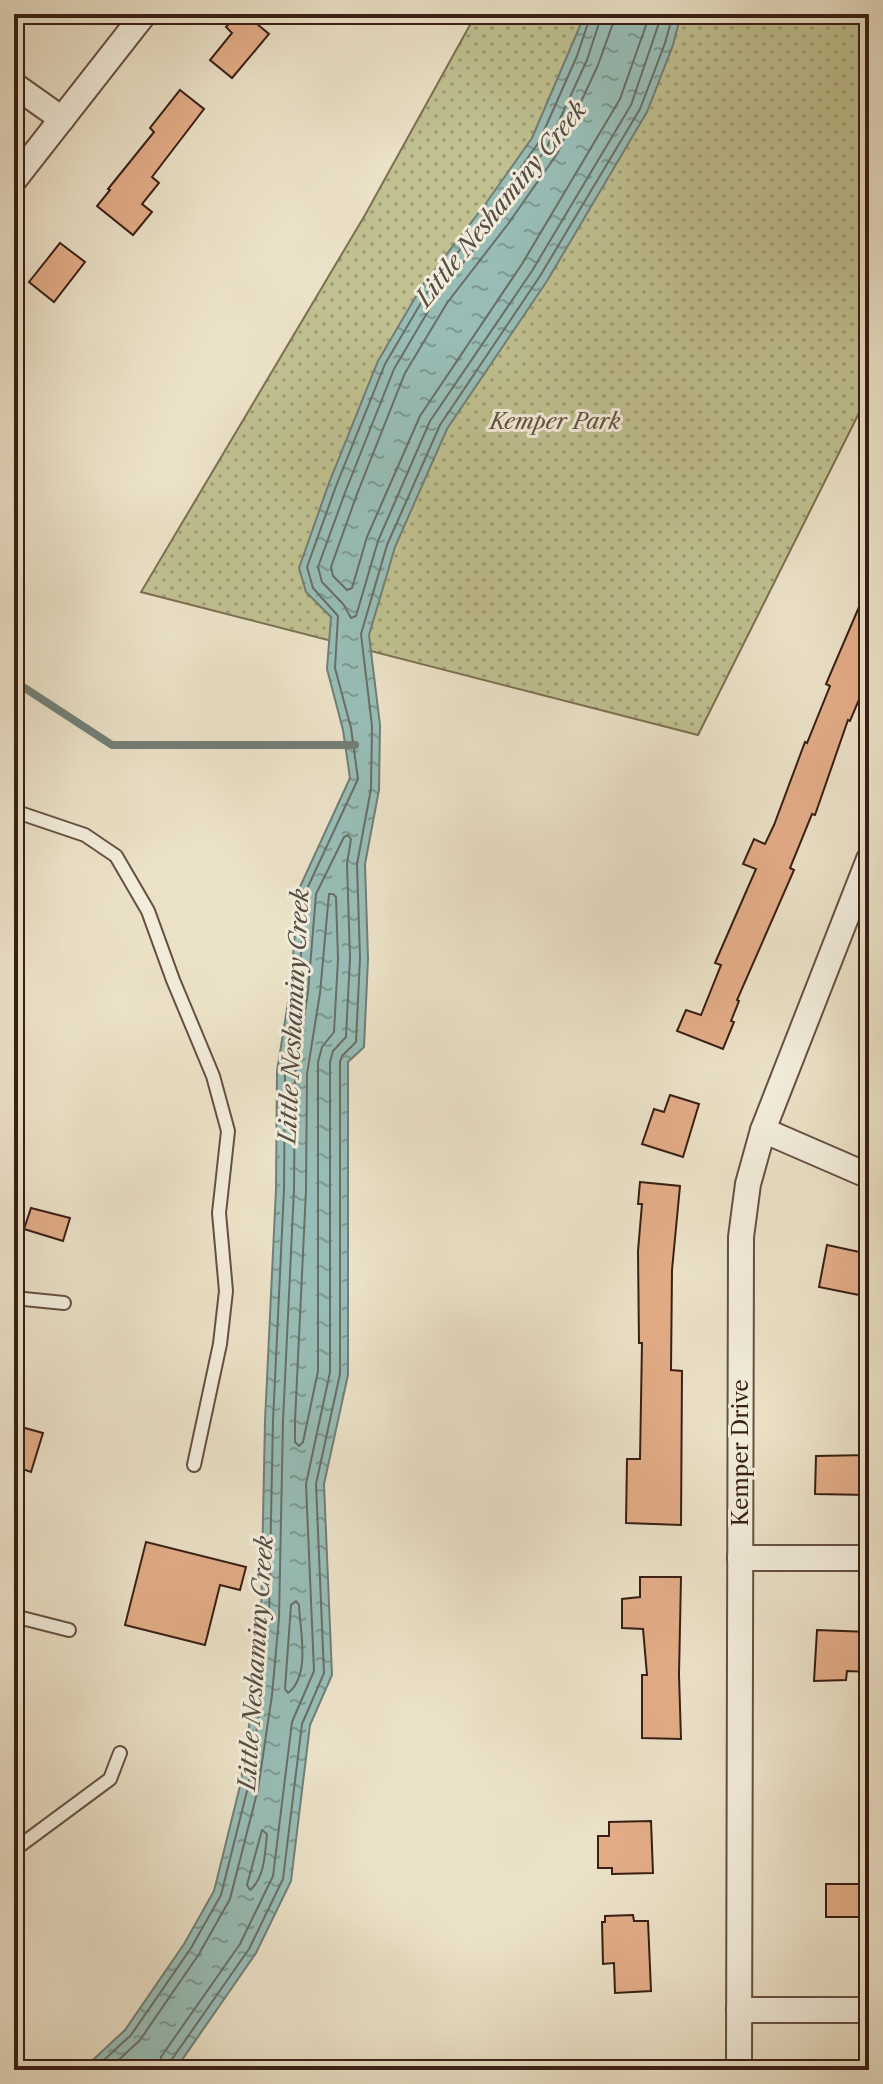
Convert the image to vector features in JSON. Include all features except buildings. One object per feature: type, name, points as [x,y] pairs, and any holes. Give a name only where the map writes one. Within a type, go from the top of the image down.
[{"type":"street","points":[[14,180],[144,14]]},
{"type":"street","points":[[14,85],[62,119]]},
{"type":"street","name":"Kemper Drive","points":[[739,2070],[741,1237],[748,1184],[763,1130],[869,859]]},
{"type":"street","points":[[763,1130],[869,1176]]},
{"type":"street","points":[[740,1558],[869,1558]]},
{"type":"street","points":[[739,2010],[869,2010]]},
{"type":"lane","points":[[14,811],[85,835],[116,856],[148,911],[213,1076],[228,1131],[219,1213],[226,1291],[220,1344],[194,1465]]},
{"type":"lane","points":[[14,1298],[64,1303]]},
{"type":"lane","points":[[14,1616],[69,1630]]},
{"type":"lane","points":[[14,1850],[110,1779],[120,1753]]},
{"type":"green space","name":"Kemper Park","points":[[476,14],[869,14],[869,393],[698,735],[141,592],[365,215]]},
{"type":"water","name":"Little Neshaminy Creek","points":[[585,14],[681,14],[673,45],[647,112],[547,281],[447,429],[395,547],[369,635],[380,725],[379,790],[365,864],[368,959],[364,1047],[348,1062],[348,1375],[324,1484],[332,1675],[310,1725],[291,1881],[256,1953],[175,2070],[82,2070],[125,2030],[184,1944],[214,1891],[240,1786],[254,1693],[261,1617],[265,1421],[276,1189],[277,1071],[290,990],[299,889],[350,778],[343,730],[327,669],[331,617],[306,592],[299,568],[378,361],[422,286],[532,138]]},
{"type":"waterway","points":[[14,681],[112,745],[355,745]]}]
